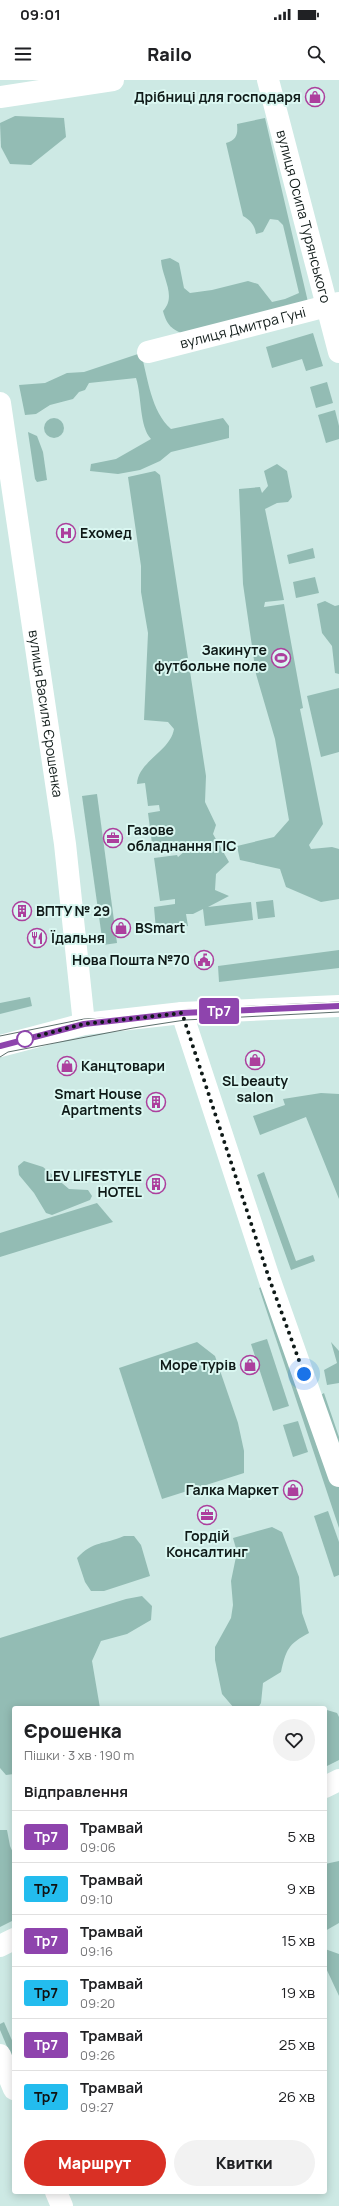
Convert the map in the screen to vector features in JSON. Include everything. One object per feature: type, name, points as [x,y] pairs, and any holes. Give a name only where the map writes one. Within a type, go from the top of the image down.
[{"type":"street","points":[[0,97],[113,80]]},
{"type":"street","name":"вулиця Осипа Турянського","points":[[268,80],[333,305],[339,352]]},
{"type":"street","name":"вулиця Дмитра Гуні","points":[[148,352],[333,305]]},
{"type":"street","name":"вулиця Василя Єрошенка","points":[[0,403],[65,844],[84,1024]]},
{"type":"street","points":[[0,1046],[84,1024],[182,1013],[339,1006]]},
{"type":"street","points":[[182,1013],[269,1278],[339,1476]]},
{"type":"street","points":[[327,1786],[339,1780]]},
{"type":"street","points":[[0,1946],[12,1940]]},
{"type":"street","points":[[0,2055],[12,2084]]},
{"type":"street","points":[[57,2194],[62,2206]]},
{"type":"green space","points":[[15,116],[64,118],[66,137],[31,165],[10,164],[1,147],[0,123]]},
{"type":"green space","points":[[265,118],[308,302],[185,335],[168,324],[163,311],[169,299],[169,293],[161,260],[170,258],[179,263],[184,288],[190,293],[212,290],[248,281],[258,284],[272,302],[285,299],[299,293],[283,225],[278,220],[270,219],[263,232],[256,234],[252,223],[243,216],[226,143],[235,138],[237,124]]},
{"type":"green space","points":[[313,333],[323,366],[306,371],[302,359],[272,368],[266,347]]},
{"type":"green space","points":[[141,353],[151,394],[164,422],[171,429],[223,418],[229,426],[229,438],[171,452],[160,461],[140,470],[118,474],[90,471],[91,464],[116,459],[151,439],[144,427],[136,378],[89,383],[85,390],[79,392],[73,399],[50,405],[36,414],[25,415],[19,385],[45,383],[67,373],[84,372]]},
{"type":"green space","points":[[327,382],[333,403],[316,408],[310,387]]},
{"type":"green space","points":[[335,410],[339,426],[339,439],[326,443],[318,415]]},
{"type":"green space","points":[[54,418],[61,421],[64,428],[61,435],[54,438],[47,435],[44,428],[47,421]]},
{"type":"green space","points":[[28,432],[37,436],[43,452],[47,480],[37,482],[35,479]]},
{"type":"green space","points":[[277,464],[287,471],[292,497],[288,502],[277,503],[265,509],[284,600],[265,602],[264,607],[284,604],[303,708],[300,709],[323,824],[309,845],[311,849],[332,847],[339,849],[339,899],[321,902],[286,887],[280,869],[240,860],[237,846],[274,837],[289,820],[275,739],[256,674],[243,584],[239,489],[260,487],[262,493],[268,486],[264,471]]},
{"type":"green space","points":[[155,471],[160,475],[206,776],[205,802],[216,825],[213,834],[229,862],[216,874],[215,890],[229,896],[208,907],[251,902],[253,920],[205,926],[203,909],[193,914],[186,914],[188,926],[156,930],[154,907],[175,904],[175,899],[160,901],[154,858],[177,855],[178,857],[187,847],[177,846],[177,848],[153,851],[148,813],[160,811],[159,805],[148,806],[145,783],[137,784],[143,769],[167,744],[174,729],[168,722],[144,720],[148,633],[141,592],[141,566],[128,477]]},
{"type":"green space","points":[[313,548],[315,558],[289,564],[287,555]]},
{"type":"green space","points":[[315,577],[319,593],[296,598],[293,582]]},
{"type":"green space","points":[[325,601],[335,606],[339,605],[339,674],[335,673],[332,646],[322,633],[317,604]]},
{"type":"green space","points":[[339,688],[339,752],[321,757],[307,696]]},
{"type":"green space","points":[[97,794],[117,943],[103,945],[82,796]]},
{"type":"green space","points":[[273,900],[275,917],[258,919],[256,902]]},
{"type":"green space","points":[[339,950],[339,968],[219,982],[218,966]]},
{"type":"green space","points":[[30,997],[32,1006],[0,1014],[0,1003]]},
{"type":"green space","points":[[321,1093],[339,1094],[339,1199],[306,1117],[260,1135],[253,1116],[285,1105],[283,1099]]},
{"type":"green space","points":[[24,1161],[43,1167],[69,1189],[88,1190],[92,1196],[90,1200],[52,1215],[46,1213],[34,1193],[19,1175],[18,1166]]},
{"type":"green space","points":[[264,1172],[296,1261],[313,1255],[315,1261],[291,1270],[257,1175]]},
{"type":"green space","points":[[97,1203],[113,1222],[0,1257],[0,1233]]},
{"type":"green space","points":[[271,1283],[314,1399],[324,1393],[339,1437],[339,1528],[259,1288]]},
{"type":"green space","points":[[267,1339],[289,1406],[273,1411],[251,1344]]},
{"type":"green space","points":[[197,1342],[215,1356],[238,1423],[244,1451],[244,1473],[162,1499],[119,1368]]},
{"type":"green space","points":[[331,1342],[339,1351],[339,1383],[327,1385],[324,1370],[337,1363]]},
{"type":"green space","points":[[298,1421],[308,1452],[293,1457],[283,1425]]},
{"type":"green space","points":[[328,1511],[339,1542],[339,1575],[334,1577],[314,1516]]},
{"type":"green space","points":[[272,1527],[282,1532],[299,1577],[302,1613],[309,1633],[292,1644],[289,1648],[281,1672],[263,1683],[261,1703],[259,1706],[232,1706],[222,1694],[215,1660],[215,1647],[231,1618],[233,1605],[231,1581],[237,1552],[233,1538]]},
{"type":"green space","points":[[124,1536],[134,1536],[141,1545],[150,1576],[104,1591],[91,1591],[85,1582],[77,1558],[89,1548]]},
{"type":"green space","points":[[142,1596],[152,1606],[151,1620],[127,1634],[101,1641],[92,1661],[100,1706],[12,1706],[12,1774],[6,1775],[0,1768],[0,1638],[126,1599]]},
{"type":"green space","points":[[327,1710],[337,1713],[339,1717],[339,1760],[327,1766]]},
{"type":"green space","points":[[0,1830],[7,1830],[12,1850],[12,1921],[0,1927]]},
{"type":"green space","points":[[339,1861],[339,1923],[327,1930],[327,1864]]},
{"type":"green space","points":[[327,1950],[339,1954],[339,1996],[327,1970]]},
{"type":"green space","points":[[4,2022],[12,2040],[12,2058],[0,2030],[0,2024]]},
{"type":"tram line","points":[[0,1036],[84,1019],[130,1017],[190,1009],[339,1002]]},
{"type":"tram line","name":"Тр7","points":[[0,1046],[84,1024],[131,1020],[182,1013],[339,1006]]},
{"type":"tram line","points":[[0,1057],[8,1052],[133,1028],[185,1020],[339,1012]]},
{"type":"place","name":"Дрібниці для господаря","points":[[315,97]]},
{"type":"place","name":"Ехомед","points":[[66,533]]},
{"type":"place","name":"Закинуте футбольне поле","points":[[281,658]]},
{"type":"place","name":"Газове обладнання ГІС","points":[[113,838]]},
{"type":"place","name":"ВПТУ № 29","points":[[22,911]]},
{"type":"place","name":"BSmart","points":[[121,928]]},
{"type":"place","name":"Їдальня","points":[[37,938]]},
{"type":"place","name":"Нова Пошта №70","points":[[204,960]]},
{"type":"place","name":"SL beauty salon","points":[[255,1060]]},
{"type":"place","name":"Канцтовари","points":[[67,1066]]},
{"type":"place","name":"Smart House Apartments","points":[[156,1102]]},
{"type":"place","name":"LEV LIFESTYLE HOTEL","points":[[156,1184]]},
{"type":"place","name":"Море турів","points":[[250,1365]]},
{"type":"place","name":"Галка Маркет","points":[[293,1490]]},
{"type":"place","name":"Гордій Консалтинг","points":[[207,1515]]},
{"type":"route","points":[[25,1039],[84,1024],[131,1020],[182,1013],[269,1278],[304,1374]]}]
